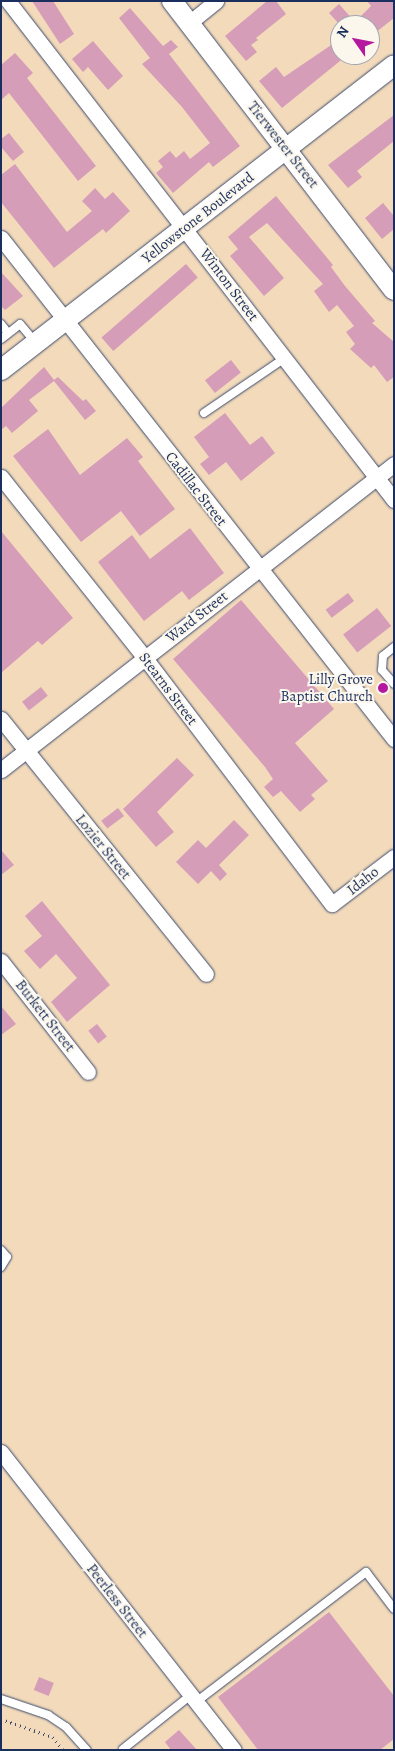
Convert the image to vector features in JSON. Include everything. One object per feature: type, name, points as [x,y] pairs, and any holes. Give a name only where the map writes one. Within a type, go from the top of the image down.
[{"type":"street","name":"Winton Street","points":[[8,1],[394,500]]},
{"type":"street","name":"Tierwester Street","points":[[172,1],[286,149],[391,279]]},
{"type":"street","points":[[188,23],[216,1]]},
{"type":"street","name":"Yellowstone Boulevard","points":[[1,370],[394,64]]},
{"type":"street","name":"Cadillac Street","points":[[1,238],[394,739]]},
{"type":"street","name":"Ward Street","points":[[1,770],[394,464]]},
{"type":"street","name":"Stearns Street","points":[[1,477],[145,658],[332,904]]},
{"type":"street","name":"Lozier Street","points":[[1,719],[206,974]]},
{"type":"street","name":"Idaho","points":[[332,904],[394,857]]},
{"type":"street","name":"Burkett Street","points":[[1,961],[88,1072]]},
{"type":"street","name":"Peerless Street","points":[[1,1452],[234,1750]]},
{"type":"lane","points":[[1,324],[8,333]]},
{"type":"lane","points":[[1,339],[20,324],[37,343]]},
{"type":"lane","points":[[204,413],[285,358]]},
{"type":"lane","points":[[394,647],[383,656],[382,670],[394,684]]},
{"type":"lane","points":[[1,1250],[7,1257],[1,1268]]},
{"type":"lane","points":[[123,1749],[366,1572],[394,1609]]},
{"type":"lane","points":[[1,1699],[48,1715],[66,1727],[87,1750]]},
{"type":"path","points":[[1,1718],[53,1737],[63,1750]]},
{"type":"building","points":[[32,1],[53,1],[74,34],[60,44]]},
{"type":"building","points":[[267,1],[276,1],[286,14],[256,38],[258,40],[251,45],[257,52],[246,61],[225,36]]},
{"type":"building","points":[[367,1],[394,1],[394,18],[380,29],[380,15],[362,15],[371,6]]},
{"type":"building","points":[[339,4],[349,15],[331,15],[329,13]]},
{"type":"building","points":[[130,8],[163,46],[171,40],[178,47],[169,54],[240,146],[213,167],[209,162],[173,193],[156,173],[163,167],[158,161],[170,151],[176,158],[184,151],[190,159],[210,143],[182,107],[142,64],[150,58],[119,18]]},
{"type":"building","points":[[93,41],[123,76],[108,90],[88,67],[83,72],[72,59]]},
{"type":"building","points":[[330,46],[330,65],[335,65],[282,108],[259,81],[276,67],[284,77]]},
{"type":"building","points":[[15,53],[33,73],[27,78],[96,166],[78,181],[9,93],[1,100],[1,65]]},
{"type":"building","points":[[394,115],[394,141],[357,171],[362,177],[348,188],[328,165]]},
{"type":"building","points":[[9,133],[24,152],[13,161],[1,147],[1,139]]},
{"type":"building","points":[[15,164],[67,232],[92,211],[82,201],[95,188],[105,199],[113,192],[130,211],[106,233],[103,229],[54,268],[1,202],[1,175]]},
{"type":"building","points":[[276,196],[333,265],[331,267],[345,286],[375,321],[372,323],[394,342],[394,377],[387,382],[374,365],[371,368],[350,349],[355,344],[346,332],[354,326],[337,305],[329,312],[314,291],[323,284],[267,223],[249,237],[284,278],[264,296],[230,256],[238,249],[228,237]]},
{"type":"building","points":[[383,203],[394,216],[394,229],[382,239],[365,218]]},
{"type":"building","points":[[186,264],[198,278],[113,351],[101,337]]},
{"type":"building","points":[[1,272],[23,296],[5,310],[1,306]]},
{"type":"building","points":[[231,360],[241,373],[215,393],[205,380]]},
{"type":"building","points":[[44,367],[54,380],[58,377],[83,401],[86,399],[96,411],[85,420],[54,381],[29,400],[38,411],[12,433],[6,426],[1,430],[1,408]]},
{"type":"building","points":[[225,413],[250,445],[262,436],[275,453],[241,481],[226,462],[209,475],[200,464],[209,457],[194,437]]},
{"type":"building","points":[[48,429],[80,475],[127,438],[143,457],[138,461],[175,509],[140,536],[121,511],[81,542],[13,456]]},
{"type":"building","points":[[190,528],[224,573],[189,600],[182,591],[144,621],[98,562],[132,535],[150,559]]},
{"type":"building","points":[[1,531],[73,618],[42,645],[38,641],[1,673]]},
{"type":"building","points":[[348,593],[354,601],[332,618],[326,610]]},
{"type":"building","points":[[241,600],[334,709],[295,743],[328,781],[311,795],[315,799],[300,812],[281,791],[273,797],[264,787],[273,779],[265,767],[173,659]]},
{"type":"building","points":[[377,608],[391,626],[357,653],[343,634]]},
{"type":"building","points":[[41,687],[48,696],[29,710],[22,702]]},
{"type":"building","points":[[177,758],[194,775],[157,812],[174,832],[156,847],[123,809]]},
{"type":"building","points":[[118,808],[124,816],[107,829],[101,821]]},
{"type":"building","points":[[234,820],[249,835],[219,865],[227,874],[220,881],[211,871],[198,884],[176,862],[198,840],[206,848]]},
{"type":"building","points":[[1,850],[14,865],[1,875]]},
{"type":"building","points":[[42,901],[110,985],[67,1022],[51,1002],[77,978],[56,954],[40,969],[24,951],[42,936],[25,916]]},
{"type":"building","points":[[1,1006],[16,1024],[1,1035]]},
{"type":"building","points":[[97,1024],[107,1037],[98,1043],[88,1031]]},
{"type":"building","points":[[329,1612],[394,1696],[394,1739],[380,1750],[258,1750],[218,1697]]},
{"type":"building","points":[[39,1677],[54,1683],[49,1696],[34,1690]]},
{"type":"building","points":[[179,1730],[197,1750],[171,1750],[165,1742]]},
{"type":"place","name":"Lilly Grove Baptist Church","points":[[383,688]]}]
